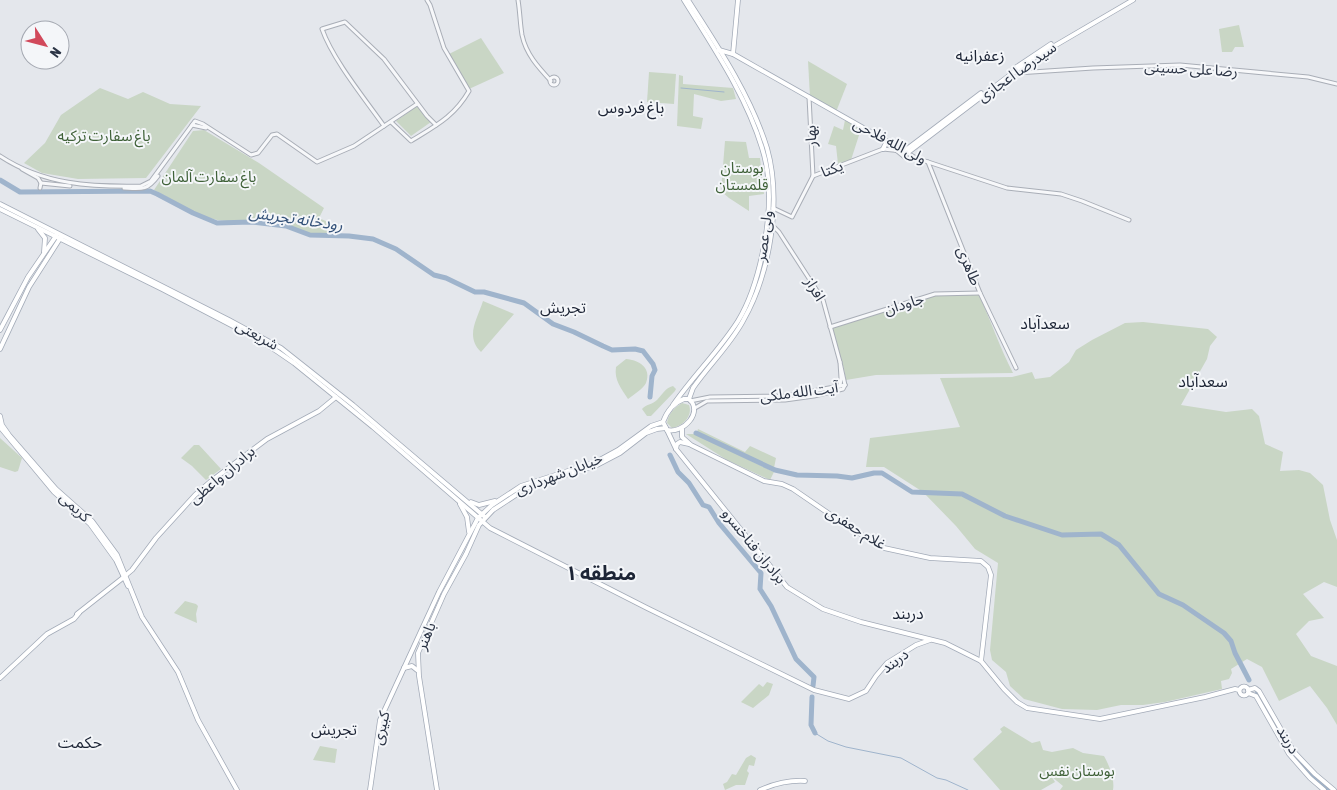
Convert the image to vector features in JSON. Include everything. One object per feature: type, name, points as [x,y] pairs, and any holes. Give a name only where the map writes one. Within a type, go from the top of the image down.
[{"type":"main road","name":"ولی عصر","points":[[673,405],[729,334],[745,308],[758,275],[768,224],[768,192],[763,149],[747,109],[717,50],[684,0]]},
{"type":"main road","name":"ولی عصر","points":[[688,0],[750,107],[766,148],[771,171],[773,208],[772,225],[762,275],[750,309],[734,336],[693,388],[690,400]]},
{"type":"main road","points":[[733,54],[738,0]]},
{"type":"main road","name":"سیدرضا اعجازی","points":[[905,153],[1039,51],[1129,0]]},
{"type":"main road","name":"سیدرضا اعجازی","points":[[1014,70],[1133,0]]},
{"type":"main road","name":"ولی‌ الله فلاحی","points":[[717,50],[733,54],[905,153]]},
{"type":"main road","points":[[809,103],[815,100]]},
{"type":"main road","points":[[884,149],[887,141]]},
{"type":"main road","name":"شریعتی","points":[[0,204],[297,359],[463,497],[482,518]]},
{"type":"main road","name":"شریعتی","points":[[0,208],[59,236]]},
{"type":"main road","points":[[37,227],[44,238],[44,254]]},
{"type":"main road","points":[[0,330],[28,277],[59,236]]},
{"type":"main road","points":[[0,348],[29,287],[59,236]]},
{"type":"main road","points":[[6,317],[11,314],[13,320]]},
{"type":"main road","name":"شریعتی","points":[[258,337],[294,363],[416,463],[464,506],[482,518]]},
{"type":"main road","name":"برادران واعظی","points":[[0,678],[47,634],[66,624],[132,570],[156,538],[195,495],[210,482],[267,439],[319,411],[336,397]]},
{"type":"main road","points":[[681,400],[690,400],[694,408],[692,417],[682,429],[673,431],[666,429],[663,422],[673,405],[681,400]]},
{"type":"main road","name":"کریمی","points":[[0,416],[4,428],[55,490]]},
{"type":"main road","name":"خیابان شهرداری","points":[[482,518],[490,506],[521,486],[602,459],[651,426],[663,422]]},
{"type":"main road","name":"کریمی","points":[[0,427],[55,490],[92,520],[117,555],[137,606]]},
{"type":"main road","name":"خیابان شهرداری","points":[[482,518],[528,486],[598,465],[620,453],[646,433],[656,429],[666,429]]},
{"type":"main road","name":"برادران فناخسرو","points":[[666,429],[676,449],[787,587],[823,609],[861,622],[917,635],[930,640]]},
{"type":"main road","points":[[682,429],[682,437],[691,445]]},
{"type":"main road","points":[[676,449],[677,444],[680,442],[691,445]]},
{"type":"main road","name":"غلام جعفری","points":[[691,445],[764,481],[794,488],[847,526],[884,548],[930,558],[974,560],[984,563],[991,571],[991,574],[981,661]]},
{"type":"main road","points":[[463,497],[479,505],[497,501]]},
{"type":"main road","points":[[457,500],[467,517],[468,538]]},
{"type":"main road","points":[[464,506],[468,507],[468,502]]},
{"type":"main road","name":"باهنر","points":[[402,670],[438,592],[468,538],[482,518]]},
{"type":"main road","name":"باهنر","points":[[438,790],[417,658],[420,645],[482,518]]},
{"type":"main road","name":"دربند","points":[[482,518],[490,528],[516,542],[814,690],[849,698],[866,692],[886,663],[916,645],[930,640]]},
{"type":"main road","name":"کریمی","points":[[125,576],[142,617],[178,672],[198,720],[237,790]]},
{"type":"main road","points":[[117,583],[128,586]]},
{"type":"main road","points":[[916,645],[918,641],[917,635]]},
{"type":"main road","points":[[930,640],[945,643],[981,661],[1004,689],[1017,702],[1027,708],[1100,718],[1205,697],[1235,689],[1239,690],[1244,686],[1248,691],[1244,696],[1239,690]]},
{"type":"main road","points":[[402,670],[407,666],[412,666],[416,669],[419,676]]},
{"type":"main road","name":"کبیری","points":[[370,790],[380,722],[402,670]]},
{"type":"main road","name":"دربند","points":[[1248,691],[1255,688],[1261,692],[1297,756],[1334,790]]},
{"type":"main road","name":"دربند","points":[[1248,691],[1256,696],[1293,760],[1324,790]]},
{"type":"main road","points":[[1293,760],[1296,760],[1297,756]]},
{"type":"main road","points":[[1298,766],[1298,762],[1302,762]]},
{"type":"main road","points":[[760,790],[773,784],[805,781]]},
{"type":"street","points":[[392,122],[411,141],[444,120],[458,108],[468,91],[444,48],[430,5],[426,0]]},
{"type":"street","points":[[518,0],[522,35],[527,51],[536,65],[553,85],[557,83],[557,78],[542,72]]},
{"type":"street","points":[[384,126],[330,48],[322,29],[345,22],[384,59],[417,104],[436,125]]},
{"type":"street","name":"رضا علی حسینی","points":[[1014,70],[1017,73],[1107,67],[1180,65],[1308,77],[1337,84]]},
{"type":"street","points":[[550,81],[554,77]]},
{"type":"street","name":"بهار","points":[[809,97],[813,176]]},
{"type":"street","points":[[194,123],[207,128],[251,155],[258,152],[272,135],[277,134],[317,162],[350,149],[417,104]]},
{"type":"street","points":[[0,157],[39,177],[71,184],[144,186],[151,181],[194,123]]},
{"type":"street","points":[[42,183],[95,188],[148,187],[194,123]]},
{"type":"street","name":"یکتا","points":[[773,208],[792,217],[813,176],[884,149],[896,150],[915,158]]},
{"type":"street","points":[[896,150],[907,159],[915,158]]},
{"type":"street","name":"ولی‌ الله فلاحی","points":[[915,158],[1007,188],[1061,194],[1129,220]]},
{"type":"street","name":"طاهری","points":[[928,162],[980,293],[1016,368]]},
{"type":"street","points":[[39,177],[42,183],[41,188]]},
{"type":"street","name":"افراز","points":[[772,225],[779,232],[824,300],[845,385]]},
{"type":"street","name":"جاودان","points":[[830,327],[936,294],[980,293]]},
{"type":"street","name":"افراز","points":[[840,362],[840,386]]},
{"type":"street","name":"آیت الله ملکی","points":[[690,400],[710,397],[786,396],[845,385]]},
{"type":"street","name":"آیت الله ملکی","points":[[694,408],[707,401],[785,400],[812,396],[843,389],[845,385]]},
{"type":"green space","points":[[1239,25],[1244,47],[1235,47],[1232,52],[1222,52],[1219,29]]},
{"type":"green space","points":[[481,38],[504,73],[469,89],[449,54]]},
{"type":"green space","points":[[808,61],[847,84],[836,112],[810,97]]},
{"type":"green space","name":"باغ فردوس","points":[[649,72],[676,74],[674,104],[647,102]]},
{"type":"green space","points":[[679,75],[683,76],[683,84],[733,88],[736,99],[721,101],[694,94],[693,116],[703,118],[701,129],[677,126]]},
{"type":"green space","name":"باغ سفارت ترکیه","points":[[100,88],[128,99],[143,92],[170,104],[201,106],[146,178],[78,179],[42,173],[24,163],[45,143],[61,115]]},
{"type":"green space","points":[[417,106],[431,122],[411,136],[396,121]]},
{"type":"green space","points":[[845,120],[861,129],[851,160],[838,164],[836,146],[828,144],[834,126],[843,130]]},
{"type":"green space","name":"باغ سفارت آلمان","points":[[204,130],[259,163],[324,208],[319,218],[341,228],[338,234],[310,234],[284,225],[251,221],[217,220],[200,215],[154,190],[193,131]]},
{"type":"green space","name":"بوستان قلمستان","points":[[725,141],[746,142],[749,158],[760,158],[764,194],[749,196],[749,211],[721,191]]},
{"type":"green space","points":[[943,295],[979,295],[1013,373],[876,375],[846,380],[832,328]]},
{"type":"green space","points":[[483,301],[514,314],[481,352],[476,346],[473,334]]},
{"type":"green space","points":[[1143,322],[1208,329],[1217,337],[1210,346],[1207,359],[1181,405],[1226,412],[1252,409],[1259,416],[1265,444],[1283,452],[1280,471],[1299,470],[1310,473],[1323,485],[1330,520],[1337,540],[1337,587],[1324,582],[1303,594],[1324,618],[1309,621],[1296,634],[1311,656],[1337,666],[1337,725],[1310,686],[1279,701],[1262,667],[1247,659],[1231,669],[1232,673],[1229,679],[1221,681],[1222,689],[1165,702],[1121,705],[1097,710],[1062,709],[1024,699],[1010,686],[1006,672],[992,660],[990,650],[998,563],[975,549],[923,492],[884,467],[866,467],[870,438],[960,427],[940,378],[1012,377],[1032,372],[1035,379],[1050,377],[1069,362],[1076,350],[1092,340],[1125,323]]},
{"type":"green space","points":[[626,359],[640,363],[647,373],[645,385],[628,399],[616,376],[616,367]]},
{"type":"green space","points":[[673,386],[676,389],[675,391],[651,416],[647,416],[642,409],[655,402],[666,390]]},
{"type":"green space","points":[[682,403],[689,405],[690,413],[683,423],[672,428],[667,423],[670,414]]},
{"type":"green space","points":[[698,429],[745,452],[750,446],[776,458],[774,468],[697,432]]},
{"type":"green space","points":[[686,434],[696,434],[774,472],[770,480],[727,460]]},
{"type":"green space","points":[[0,438],[22,458],[18,471],[15,472],[0,467]]},
{"type":"green space","points":[[194,445],[199,445],[221,469],[206,480],[181,458]]},
{"type":"green space","points":[[185,601],[198,606],[196,614],[197,623],[174,613]]},
{"type":"green space","points":[[767,682],[773,684],[769,695],[753,708],[741,702],[759,684],[763,687]]},
{"type":"green space","name":"بوستان نفس","points":[[1004,726],[1032,743],[1040,741],[1043,750],[1052,752],[1073,748],[1083,753],[1104,756],[1110,768],[1113,790],[1060,790],[1063,786],[1051,776],[1055,782],[1041,790],[1000,790],[973,759],[1002,732],[1000,729]]},
{"type":"green space","points":[[320,746],[337,749],[335,763],[313,760]]},
{"type":"green space","points":[[751,755],[756,758],[754,766],[749,765],[747,771],[749,773],[745,785],[736,785],[725,790],[723,784],[727,782],[732,774],[736,775],[746,758]]},
{"type":"waterway","points":[[681,88],[724,92]]},
{"type":"waterway","name":"رودخانه تجریش","points":[[0,180],[20,192],[150,191],[217,223],[251,222],[286,226],[310,235],[373,239],[396,249],[434,275],[446,278],[475,292],[484,292],[524,303],[553,324],[612,350],[635,349],[643,351],[653,364],[655,370],[652,376],[650,397]]},
{"type":"waterway","name":"رودخانه تجریش","points":[[696,433],[775,470],[797,475],[852,478],[882,473],[912,492],[962,494],[1005,516],[1062,535],[1101,534],[1119,545],[1159,594],[1183,605],[1224,633],[1231,641],[1249,680]]},
{"type":"waterway","points":[[670,455],[678,472],[689,483],[703,505],[709,507],[719,523],[761,573],[760,589],[771,606],[796,659],[814,677],[813,686]]},
{"type":"waterway","name":"رودخانه تجریش","points":[[1257,694],[1293,756],[1328,790]]},
{"type":"waterway","points":[[812,697],[811,725],[815,733]]},
{"type":"waterway","points":[[815,733],[828,741],[846,747],[901,758],[937,778],[968,790]]},
{"type":"district","name":"زعفرانیه","points":[[980,55]]},
{"type":"district","name":"باغ فردوس","points":[[631,107]]},
{"type":"district","name":"تجریش","points":[[563,307]]},
{"type":"district","name":"سعدآباد","points":[[1045,323]]},
{"type":"district","name":"سعدآباد","points":[[1203,381]]},
{"type":"district","name":"منطقه ۱","points":[[601,573]]},
{"type":"district","name":"دربند","points":[[908,613]]},
{"type":"district","name":"تجریش","points":[[334,729]]},
{"type":"district","name":"حکمت","points":[[80,742]]}]
